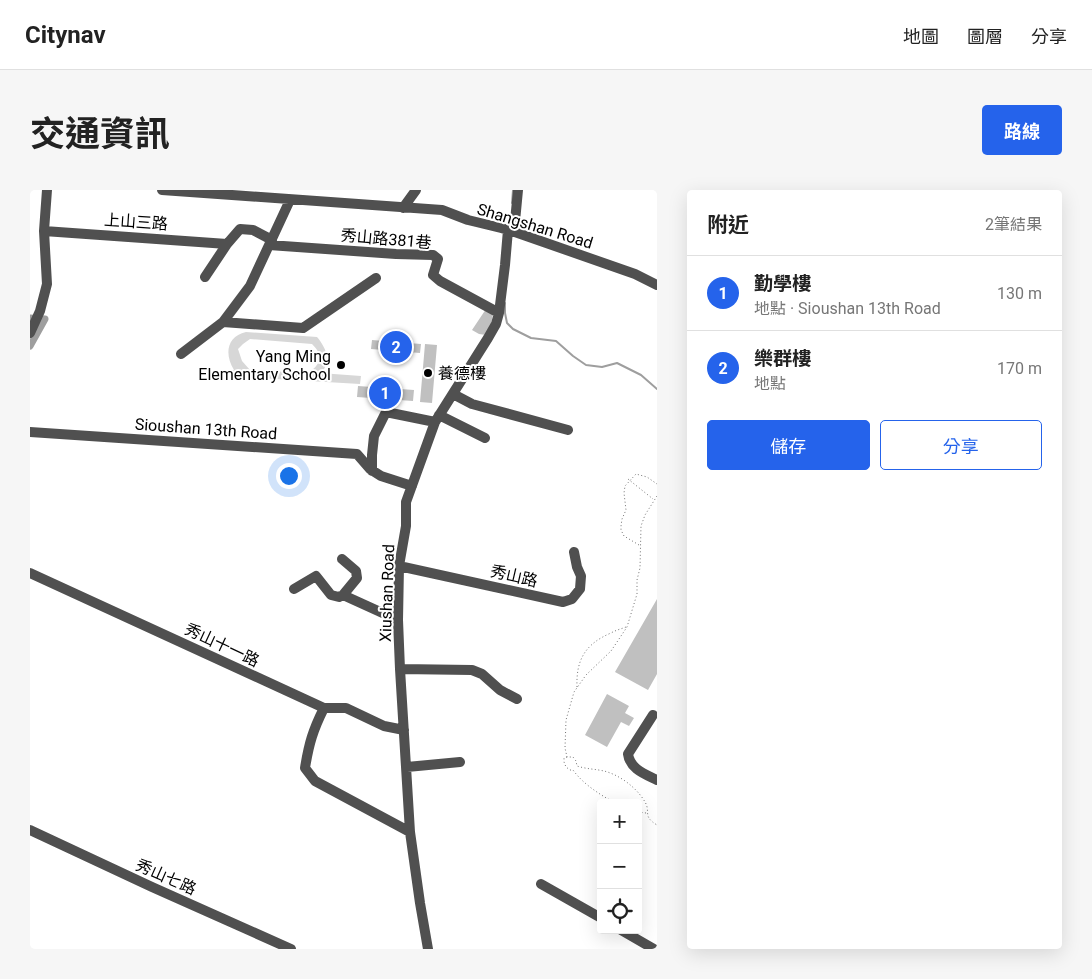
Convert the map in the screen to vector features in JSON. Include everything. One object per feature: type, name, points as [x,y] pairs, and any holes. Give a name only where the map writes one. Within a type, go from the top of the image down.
[{"type":"street","points":[[30,333],[40,310],[47,284],[44,231],[47,190]]},
{"type":"street","name":"Shangshan Road","points":[[162,190],[253,193],[290,200],[442,210],[468,220],[511,231],[635,274],[657,285]]},
{"type":"street","points":[[403,208],[416,190]]},
{"type":"street","name":"Xiushan Road","points":[[428,949],[410,832],[400,669],[398,620],[399,566],[406,526],[406,502],[437,419],[496,324],[518,190]]},
{"type":"street","points":[[181,354],[223,322],[250,286],[290,200]]},
{"type":"street","points":[[204,277],[226,244],[240,229],[253,230],[270,243]]},
{"type":"street","name":"上山三路","points":[[44,231],[226,244]]},
{"type":"street","name":"秀山路381巷","points":[[270,243],[396,254],[433,255],[438,259],[433,275],[440,281],[499,313]]},
{"type":"street","points":[[223,322],[303,328],[376,278]]},
{"type":"street","points":[[453,394],[472,404],[568,430]]},
{"type":"street","points":[[372,471],[374,436],[386,412],[437,419],[485,438]]},
{"type":"street","name":"Sioushan 13th Road","points":[[30,432],[356,454],[372,471],[381,476],[412,486]]},
{"type":"street","name":"秀山路","points":[[399,566],[563,602],[572,599],[580,589],[581,576],[574,552]]},
{"type":"street","points":[[294,589],[316,576],[331,595],[339,597],[343,595],[357,578],[356,571],[342,559]]},
{"type":"street","name":"秀山十一路","points":[[30,573],[324,708],[346,708],[384,726],[404,730]]},
{"type":"street","points":[[343,595],[398,620]]},
{"type":"street","points":[[400,669],[472,670],[482,674],[500,690],[517,698]]},
{"type":"street","points":[[324,708],[315,726],[308,748],[305,768],[315,781],[410,832]]},
{"type":"street","points":[[656,713],[628,754],[631,763],[636,769],[657,780]]},
{"type":"street","points":[[407,767],[460,762]]},
{"type":"street","name":"秀山七路","points":[[30,830],[291,949]]},
{"type":"street","points":[[541,884],[597,916]]},
{"type":"street","points":[[628,934],[654,949]]},
{"type":"path","points":[[640,546],[624,536],[621,530],[622,519],[627,507],[625,486],[636,474],[651,479],[657,484]]},
{"type":"path","points":[[629,480],[654,500]]},
{"type":"path","points":[[608,799],[590,788],[573,770],[565,766],[564,758],[567,757],[565,748],[566,720],[574,692],[586,675],[611,651],[627,627],[637,594],[641,526],[645,515],[657,496]]},
{"type":"path","points":[[577,688],[578,665],[586,649],[599,638],[627,627]]},
{"type":"path","points":[[567,757],[573,757],[577,766]]},
{"type":"path","points":[[573,770],[577,766]]},
{"type":"path","points":[[577,766],[605,771],[624,780],[635,788],[646,803],[649,818],[657,825]]},
{"type":"path","points":[[642,812],[647,813]]},
{"type":"shaded area","points":[[246,332],[317,337],[327,355],[327,363],[320,373],[361,376],[360,384],[224,376],[225,370],[234,370],[229,358],[229,346],[235,337]],"holes":[[[250,339],[312,344],[316,348],[320,359],[309,373],[250,370],[242,361],[238,349]]]},
{"type":"building","points":[[486,309],[493,313],[491,325],[486,335],[472,330]]},
{"type":"building","points":[[372,340],[421,344],[420,353],[371,349]]},
{"type":"building","name":"養德樓","points":[[425,344],[437,345],[432,403],[420,402]]},
{"type":"building","points":[[358,386],[414,390],[413,401],[357,397]]},
{"type":"building","points":[[657,599],[657,674],[648,690],[615,672]]},
{"type":"building","points":[[607,694],[629,706],[625,713],[634,718],[629,726],[621,722],[607,747],[585,735]]},
{"type":"waterway","points":[[512,203],[513,190]]},
{"type":"waterway","points":[[505,303],[507,323],[513,329],[531,338],[556,341],[586,365],[602,367],[617,363],[641,375],[657,389]]},
{"type":"waterway","points":[[30,318],[45,319],[30,346]]},
{"type":"place","name":"樂群樓","points":[[396,347]]},
{"type":"place","name":"Yang Ming Elementary School","points":[[341,365]]},
{"type":"place","name":"養德樓","points":[[428,373]]},
{"type":"place","name":"勤學樓","points":[[385,393]]}]
